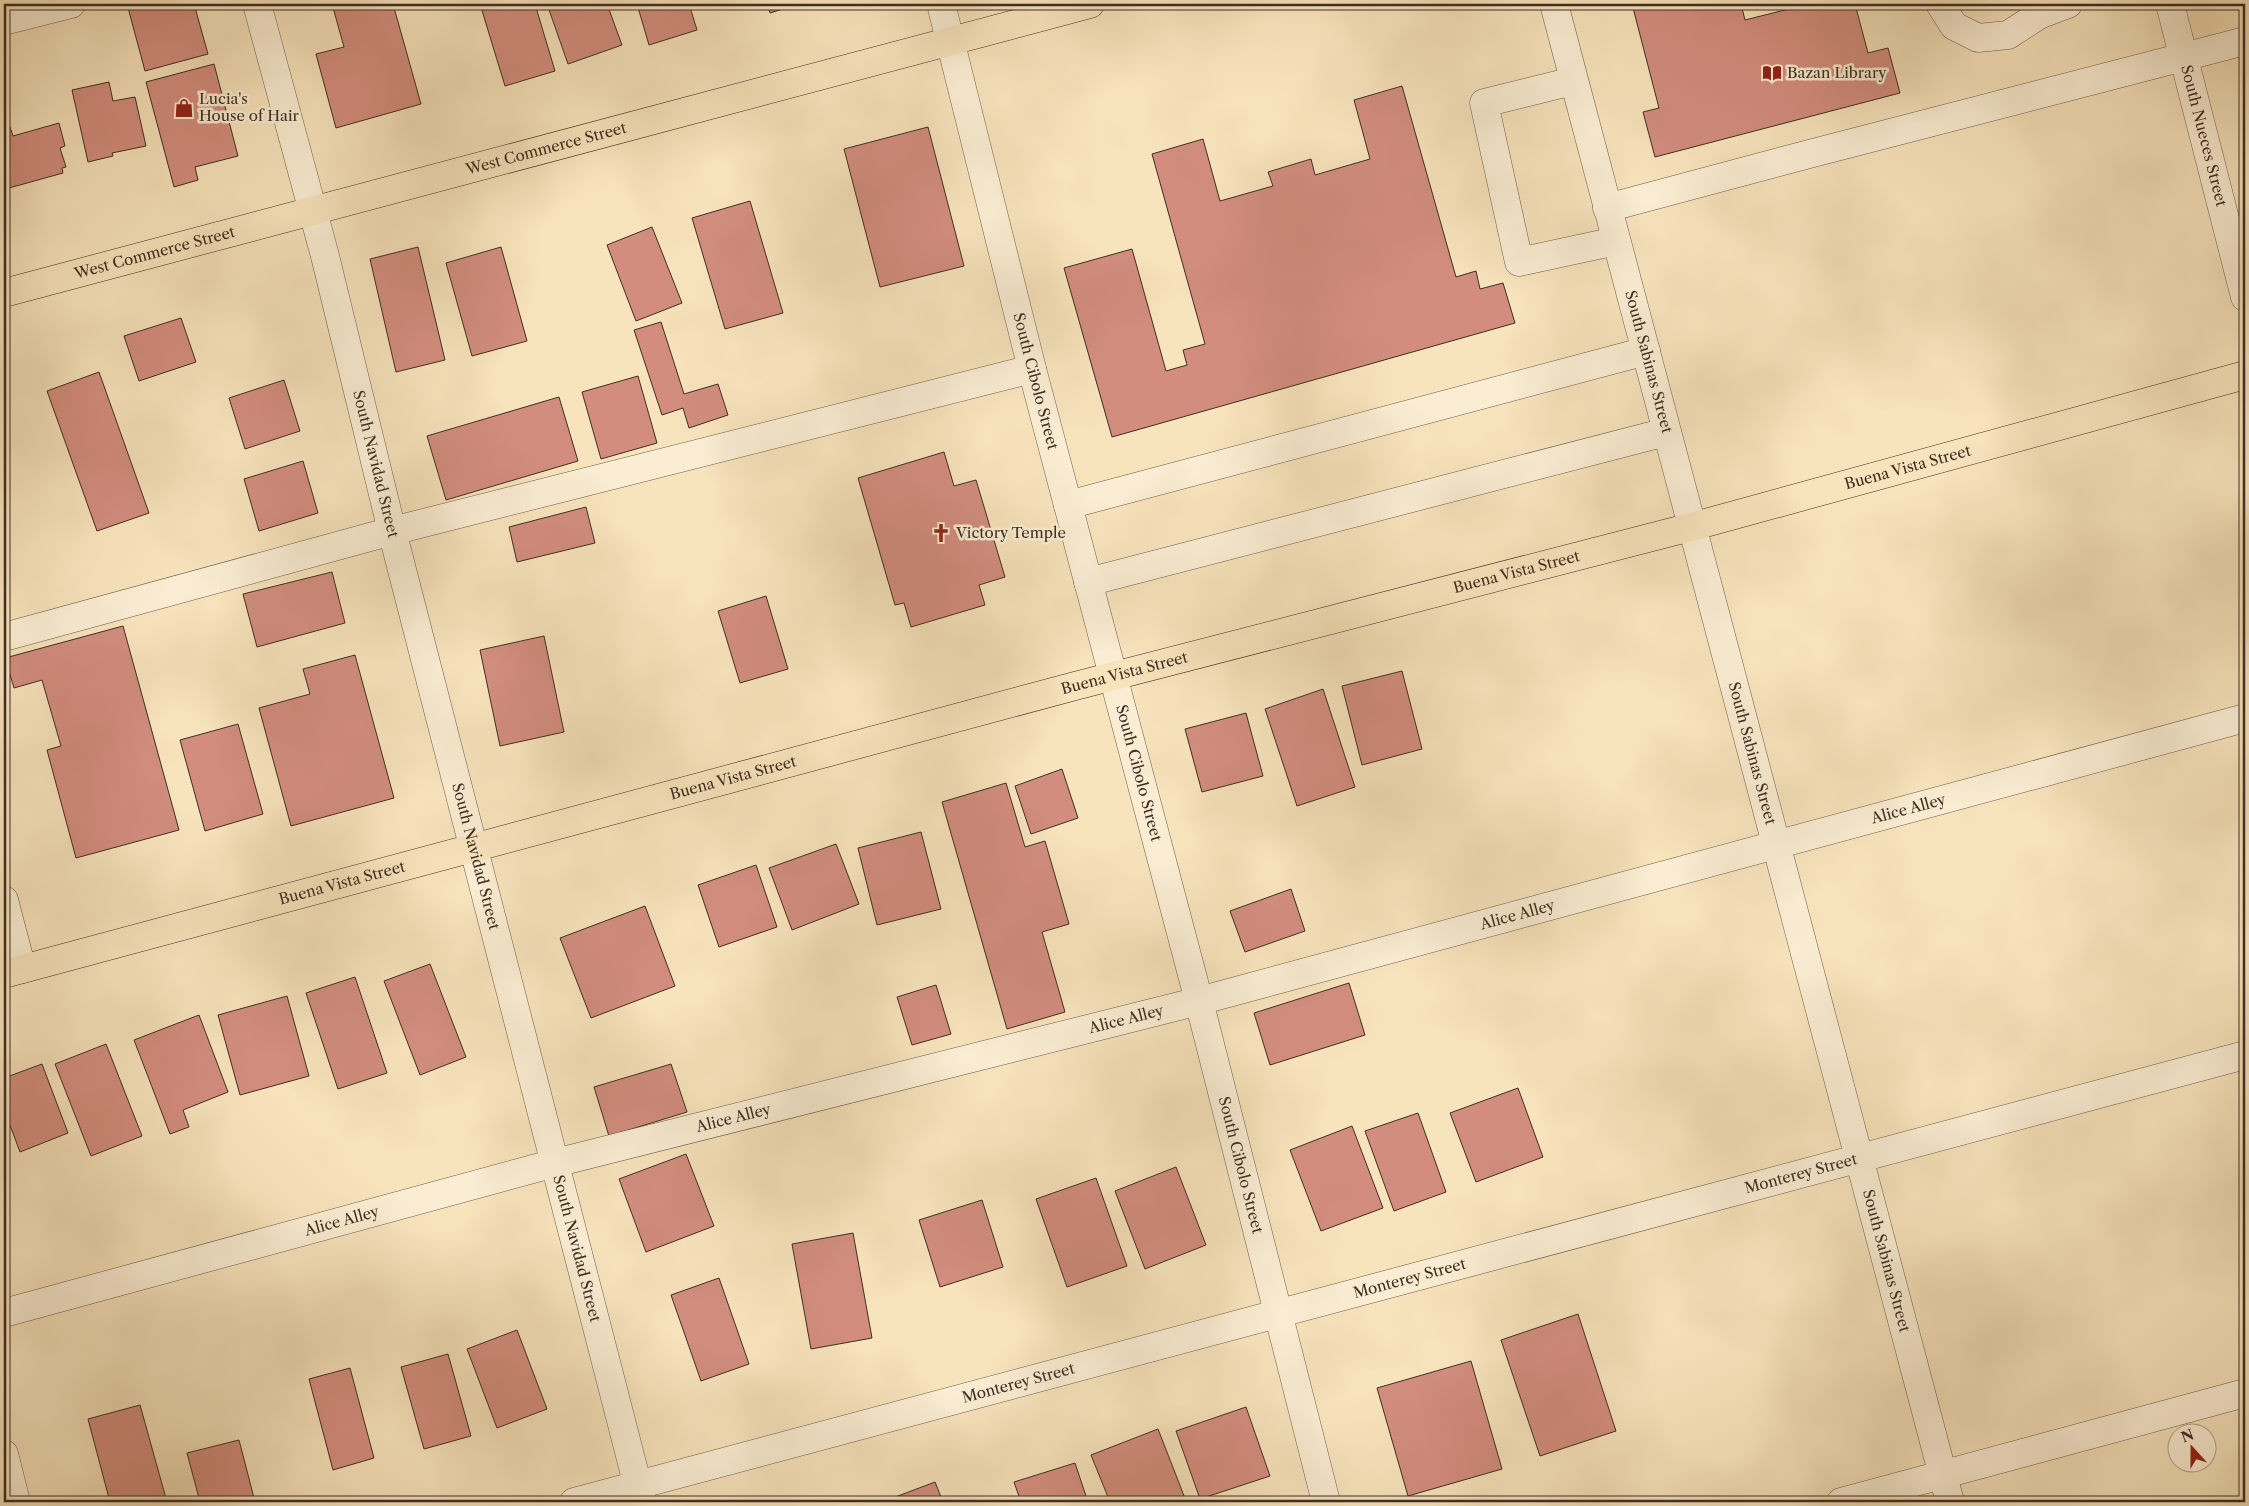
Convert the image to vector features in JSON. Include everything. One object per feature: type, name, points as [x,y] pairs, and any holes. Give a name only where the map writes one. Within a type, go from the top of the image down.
[{"type":"main road","name":"West Commerce Street","points":[[4,293],[1090,4]]},
{"type":"main road","name":"Buena Vista Street","points":[[13,971],[1112,676],[1691,527],[2245,375]]},
{"type":"street","points":[[4,21],[71,4]]},
{"type":"street","name":"South Navidad Street","points":[[256,4],[312,210],[473,849],[640,1494]]},
{"type":"street","name":"South Cibolo Street","points":[[941,4],[1032,370],[1199,1002],[1326,1502]]},
{"type":"street","name":"South Sabinas Street","points":[[1554,4],[1950,1502]]},
{"type":"street","points":[[1940,4],[1954,26],[1978,38],[2008,35],[2039,15],[2068,4]]},
{"type":"street","name":"South Nueces Street","points":[[2170,4],[2245,297]]},
{"type":"street","points":[[1607,208],[1822,150],[2245,41]]},
{"type":"street","points":[[1573,81],[1484,103],[1519,262],[1616,241]]},
{"type":"street","points":[[1068,505],[1646,351]]},
{"type":"street","points":[[4,637],[392,531],[1032,370]]},
{"type":"street","points":[[1088,582],[1666,432]]},
{"type":"street","name":"Alice Alley","points":[[4,1313],[555,1164],[1199,1002],[1776,843],[2245,718]]},
{"type":"street","points":[[4,900],[13,971]]},
{"type":"street","name":"Monterey Street","points":[[574,1502],[640,1494],[1277,1314],[2245,1055]]},
{"type":"street","points":[[1841,1502],[2245,1393]]},
{"type":"street","points":[[4,1454],[16,1502]]},
{"type":"building","points":[[127,4],[194,4],[208,54],[145,71]]},
{"type":"building","points":[[332,4],[393,4],[421,104],[336,128],[316,54],[344,47]]},
{"type":"building","points":[[480,4],[535,4],[555,71],[505,86]]},
{"type":"building","points":[[547,4],[607,4],[622,45],[568,64]]},
{"type":"building","points":[[637,4],[689,4],[697,30],[649,45]]},
{"type":"building","points":[[767,4],[799,4],[770,13]]},
{"type":"building","name":"Bazan Library","points":[[1632,4],[1741,4],[1745,20],[1809,4],[1855,4],[1868,53],[1888,48],[1900,93],[1655,157],[1643,112],[1659,108]]},
{"type":"building","points":[[214,64],[238,156],[195,167],[198,180],[174,187],[146,82]]},
{"type":"building","points":[[109,82],[113,101],[135,97],[146,146],[112,153],[113,156],[88,162],[72,90]]},
{"type":"building","points":[[1402,86],[1456,277],[1476,271],[1480,289],[1503,283],[1515,323],[1112,437],[1064,268],[1132,249],[1166,371],[1187,365],[1183,350],[1205,344],[1152,154],[1203,139],[1220,201],[1273,186],[1268,172],[1311,159],[1315,175],[1370,159],[1354,100]]},
{"type":"building","points":[[59,123],[65,146],[60,148],[66,167],[62,168],[63,173],[9,188],[4,169],[4,129],[10,127],[13,136]]},
{"type":"building","points":[[928,127],[964,266],[880,287],[844,149]]},
{"type":"building","points":[[750,201],[783,313],[725,329],[692,218]]},
{"type":"building","points":[[652,227],[682,303],[636,321],[607,245]]},
{"type":"building","points":[[418,247],[445,360],[396,372],[370,259]]},
{"type":"building","points":[[501,247],[527,341],[472,356],[446,263]]},
{"type":"building","points":[[181,318],[196,362],[139,381],[124,336]]},
{"type":"building","points":[[661,322],[684,394],[718,384],[728,415],[689,428],[683,408],[662,415],[634,330]]},
{"type":"building","points":[[99,372],[149,513],[97,531],[47,391]]},
{"type":"building","points":[[638,376],[657,443],[601,459],[582,392]]},
{"type":"building","points":[[284,380],[300,431],[245,449],[229,398]]},
{"type":"building","points":[[559,397],[578,461],[446,500],[427,436]]},
{"type":"building","points":[[944,452],[954,486],[976,480],[1005,577],[979,585],[985,605],[911,627],[904,603],[895,605],[858,478]]},
{"type":"building","points":[[303,461],[318,513],[259,531],[244,479]]},
{"type":"building","points":[[586,507],[595,543],[517,562],[509,527]]},
{"type":"building","points":[[332,572],[345,623],[257,647],[243,594]]},
{"type":"building","points":[[766,596],[788,669],[740,683],[718,611]]},
{"type":"building","points":[[123,626],[179,830],[76,858],[47,750],[61,746],[42,680],[14,688],[5,658]]},
{"type":"building","points":[[544,636],[564,732],[500,746],[480,650]]},
{"type":"building","points":[[355,655],[394,798],[291,826],[259,708],[310,694],[303,669]]},
{"type":"building","points":[[1402,671],[1422,749],[1362,765],[1342,686]]},
{"type":"building","points":[[1323,689],[1355,787],[1297,806],[1265,709]]},
{"type":"building","points":[[1246,713],[1263,776],[1202,792],[1185,729]]},
{"type":"building","points":[[238,724],[263,814],[205,831],[180,740]]},
{"type":"building","points":[[1062,769],[1078,818],[1031,834],[1015,786]]},
{"type":"building","points":[[1006,783],[1025,847],[1045,841],[1069,924],[1042,932],[1065,1012],[1007,1029],[942,802]]},
{"type":"building","points":[[921,832],[941,909],[877,925],[858,848]]},
{"type":"building","points":[[836,844],[859,904],[792,930],[769,868]]},
{"type":"building","points":[[756,865],[777,927],[719,947],[698,885]]},
{"type":"building","points":[[1291,889],[1305,931],[1245,952],[1230,911]]},
{"type":"building","points":[[645,906],[675,986],[591,1018],[560,938]]},
{"type":"building","points":[[430,964],[466,1057],[420,1075],[384,981]]},
{"type":"building","points":[[355,977],[387,1073],[338,1089],[306,993]]},
{"type":"building","points":[[1349,983],[1365,1035],[1270,1065],[1254,1013]]},
{"type":"building","points":[[936,985],[951,1034],[912,1045],[897,997]]},
{"type":"building","points":[[287,996],[309,1076],[240,1095],[218,1015]]},
{"type":"building","points":[[199,1015],[228,1092],[183,1110],[189,1127],[170,1134],[134,1040]]},
{"type":"building","points":[[106,1044],[142,1136],[91,1156],[55,1064]]},
{"type":"building","points":[[42,1064],[68,1133],[20,1152],[4,1109],[4,1078]]},
{"type":"building","points":[[671,1064],[687,1112],[609,1136],[594,1087]]},
{"type":"building","points":[[1518,1088],[1543,1157],[1476,1182],[1450,1113]]},
{"type":"building","points":[[1418,1113],[1446,1192],[1394,1211],[1365,1131]]},
{"type":"building","points":[[1352,1126],[1383,1208],[1321,1231],[1290,1150]]},
{"type":"building","points":[[686,1154],[714,1226],[646,1252],[619,1179]]},
{"type":"building","points":[[1176,1167],[1206,1245],[1145,1269],[1115,1191]]},
{"type":"building","points":[[1096,1178],[1127,1266],[1067,1287],[1036,1199]]},
{"type":"building","points":[[982,1200],[1003,1267],[940,1287],[919,1220]]},
{"type":"building","points":[[853,1233],[872,1338],[811,1349],[792,1244]]},
{"type":"building","points":[[719,1278],[749,1364],[701,1381],[671,1295]]},
{"type":"building","points":[[1578,1314],[1616,1431],[1540,1456],[1501,1340]]},
{"type":"building","points":[[517,1330],[547,1409],[497,1428],[467,1349]]},
{"type":"building","points":[[448,1354],[471,1436],[424,1449],[401,1367]]},
{"type":"building","points":[[1471,1361],[1502,1469],[1408,1496],[1377,1388]]},
{"type":"building","points":[[350,1368],[374,1458],[333,1470],[309,1379]]},
{"type":"building","points":[[140,1405],[167,1502],[110,1502],[88,1419]]},
{"type":"building","points":[[1246,1407],[1270,1476],[1200,1499],[1176,1431]]},
{"type":"building","points":[[1158,1429],[1186,1501],[1110,1502],[1091,1455]]},
{"type":"building","points":[[239,1440],[255,1502],[200,1502],[187,1453]]},
{"type":"building","points":[[1075,1463],[1088,1502],[1021,1502],[1014,1482]]},
{"type":"building","points":[[935,1482],[943,1502],[882,1502]]},
{"type":"place","name":"Bazan Library","points":[[1772,73]]},
{"type":"place","name":"Lucia's House of Hair","points":[[184,108]]},
{"type":"place","name":"Victory Temple","points":[[941,533]]}]
